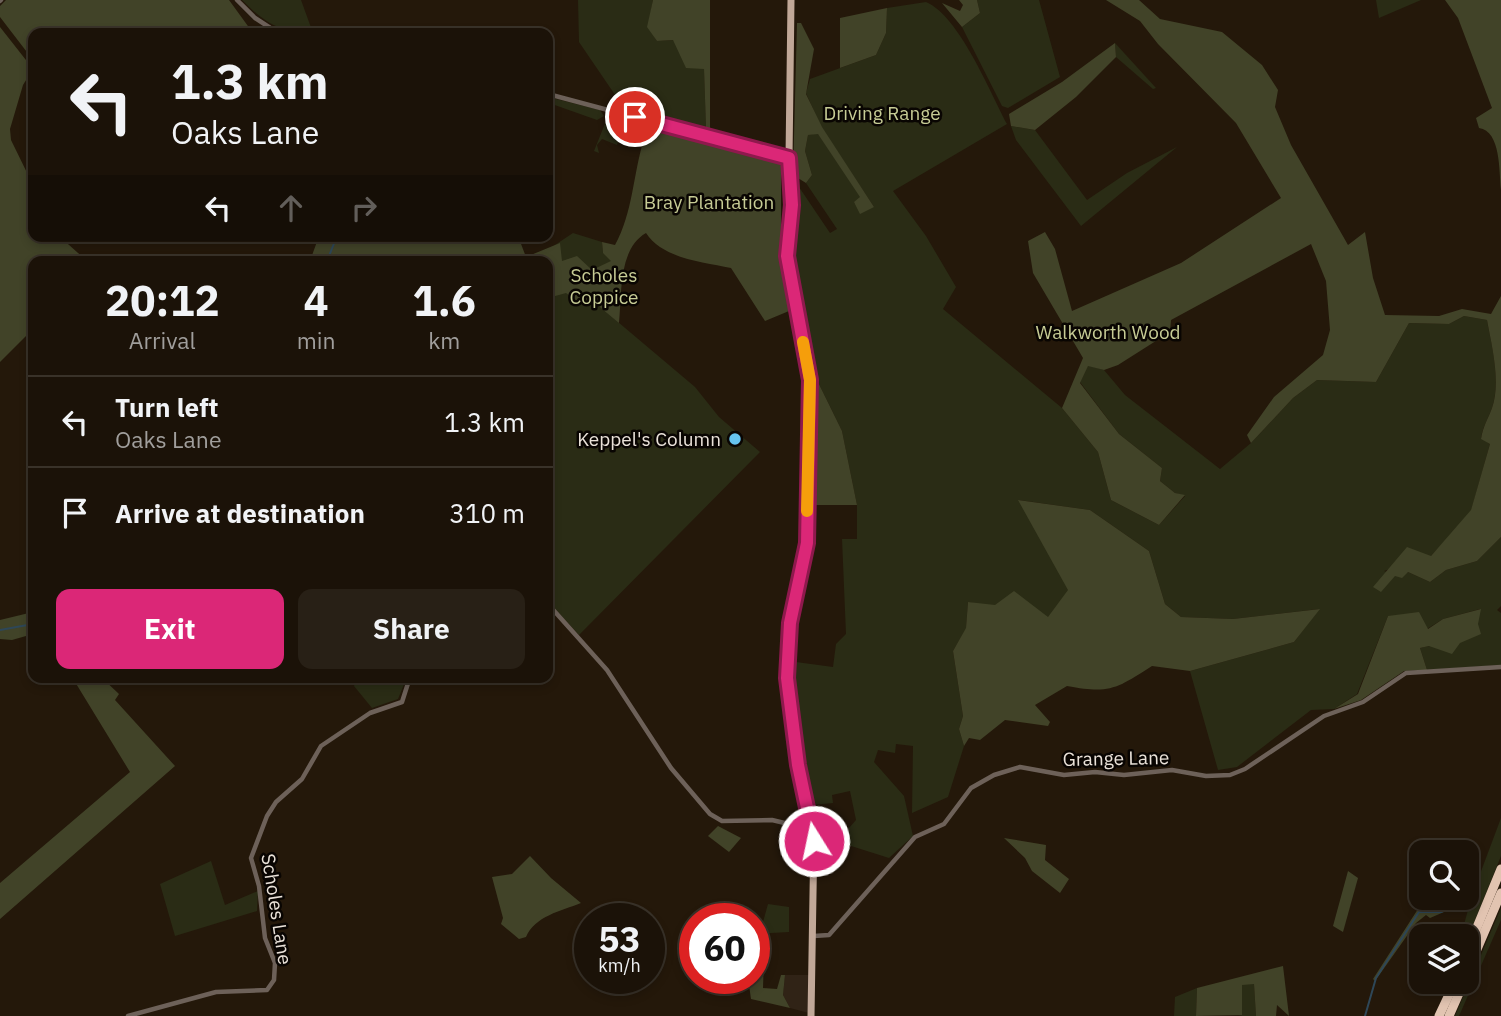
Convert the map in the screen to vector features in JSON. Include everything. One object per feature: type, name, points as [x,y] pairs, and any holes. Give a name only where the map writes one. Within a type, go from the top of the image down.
[{"type":"highway","points":[[1478,924],[1501,869]]},
{"type":"highway","points":[[1479,944],[1501,892]]},
{"type":"highway","points":[[1439,1016],[1449,994]]},
{"type":"highway","points":[[1449,1016],[1459,994]]},
{"type":"main road","points":[[791,0],[789,158],[792,205],[787,256],[810,380],[807,543],[790,623],[787,678],[798,765],[813,824],[814,936],[811,1016]]},
{"type":"street","points":[[237,0],[271,28]]},
{"type":"street","points":[[553,95],[789,158]]},
{"type":"street","points":[[553,610],[607,670],[671,768],[710,814],[722,821],[772,820],[793,825],[813,824]]},
{"type":"street","name":"Grange Lane","points":[[814,936],[828,934],[915,837],[944,824],[971,788],[994,775],[1020,767],[1064,775],[1095,772],[1124,775],[1172,770],[1206,776],[1230,775],[1245,769],[1324,716],[1363,702],[1406,673],[1501,667]]},
{"type":"street","name":"Scholes Lane","points":[[128,1016],[216,992],[258,993],[267,990],[274,980],[275,963],[265,938],[259,886],[251,858],[256,839],[271,807],[302,779],[321,746],[370,713],[402,702],[408,683]]},
{"type":"shaded area","points":[[785,975],[811,975],[809,1013],[790,1008],[783,995]]},
{"type":"green space","points":[[6,0],[229,0],[249,28],[28,28],[28,53],[0,17],[0,6]]},
{"type":"green space","points":[[242,0],[301,0],[311,28],[280,28],[258,15]]},
{"type":"green space","points":[[578,0],[653,0],[648,27],[657,41],[673,40],[704,68],[706,128],[624,108],[579,42]]},
{"type":"green space","points":[[653,0],[710,0],[710,129],[706,128],[704,69],[686,68],[673,40],[657,41],[647,27]]},
{"type":"green space","points":[[959,0],[977,0],[980,13],[962,27],[942,3],[960,11],[963,5]]},
{"type":"green space","points":[[977,0],[1039,0],[1060,77],[1008,108],[1002,106],[962,27],[980,13]]},
{"type":"green space","name":"Walkworth Wood","points":[[1106,0],[1139,0],[1160,19],[1222,32],[1262,65],[1278,90],[1275,107],[1291,145],[1348,245],[1365,232],[1373,278],[1385,315],[1439,316],[1462,309],[1491,314],[1501,296],[1501,537],[1477,561],[1446,570],[1430,582],[1408,572],[1402,578],[1395,576],[1381,592],[1373,587],[1407,547],[1431,556],[1471,510],[1490,444],[1481,439],[1496,387],[1487,320],[1464,316],[1449,324],[1409,323],[1376,382],[1317,380],[1293,398],[1251,443],[1247,435],[1274,397],[1323,355],[1330,330],[1326,281],[1311,244],[1171,320],[1170,332],[1118,365],[1104,370],[1088,366],[1080,383],[1119,434],[1162,468],[1160,481],[1175,493],[1185,495],[1159,525],[1111,500],[1098,452],[1062,408],[1083,358],[1033,273],[1028,241],[1045,232],[1055,249],[1072,311],[1181,263],[1281,198],[1236,123],[1158,44],[1140,21]]},
{"type":"green space","points":[[1376,0],[1421,0],[1379,18]]},
{"type":"green space","points":[[1445,0],[1501,0],[1501,190],[1495,144],[1486,131],[1479,128],[1476,118],[1492,108],[1458,18]]},
{"type":"green space","name":"Driving Range","points":[[926,2],[950,22],[961,38],[1007,124],[893,191],[926,236],[956,287],[943,309],[1062,408],[1098,452],[1111,500],[1159,525],[1185,496],[1175,493],[1160,481],[1162,468],[1119,434],[1080,382],[1088,365],[1104,370],[1125,395],[1220,469],[1251,443],[1293,398],[1317,380],[1376,382],[1409,323],[1449,324],[1464,316],[1487,320],[1496,387],[1495,398],[1481,438],[1490,444],[1471,511],[1431,556],[1384,571],[1395,575],[1408,572],[1430,582],[1446,570],[1477,561],[1501,537],[1501,606],[1497,610],[1501,613],[1501,665],[1427,670],[1420,648],[1467,637],[1473,631],[1480,609],[1443,619],[1427,629],[1388,616],[1357,694],[1334,709],[1311,710],[1237,767],[1218,770],[1190,671],[1294,642],[1319,609],[1233,619],[1181,617],[1165,604],[1149,551],[1090,510],[1019,500],[1069,590],[1048,618],[968,602],[966,629],[953,651],[963,716],[959,729],[964,746],[948,797],[912,813],[913,746],[896,744],[895,753],[878,750],[874,762],[904,796],[913,836],[889,858],[848,845],[849,828],[856,820],[850,791],[832,795],[833,803],[812,805],[792,694],[791,665],[796,662],[833,667],[836,644],[846,634],[842,539],[857,539],[857,505],[842,431],[815,376],[791,253],[799,187],[830,233],[837,229],[806,183],[812,175],[805,151],[808,135],[818,133],[861,197],[854,203],[874,207],[821,127],[806,93],[810,79],[876,55],[886,33],[887,8]]},
{"type":"green space","points":[[887,8],[886,33],[876,55],[840,68],[840,18]]},
{"type":"green space","points":[[797,23],[801,23],[814,49],[806,94],[822,127],[874,207],[860,214],[854,202],[860,197],[818,134],[808,135],[805,151],[812,175],[806,183],[793,175]]},
{"type":"green space","points":[[0,27],[28,63],[28,77],[23,85],[10,129],[11,140],[28,175],[28,242],[66,242],[81,256],[28,256],[28,334],[0,362]]},
{"type":"green space","points":[[1115,43],[1156,88],[1153,89],[1116,57]]},
{"type":"green space","points":[[1115,43],[1116,57],[1076,97],[1035,130],[1011,126],[1009,114],[1062,82]]},
{"type":"green space","points":[[553,98],[600,110],[604,116],[597,120],[553,104]]},
{"type":"green space","points":[[612,114],[633,122],[630,127],[624,125],[617,145],[602,139],[597,145],[599,153],[594,151],[608,116]]},
{"type":"green space","name":"Bray Plantation","points":[[631,120],[781,161],[781,256],[789,311],[765,321],[731,268],[673,254],[653,242],[646,233],[637,240],[626,261],[621,286],[619,323],[595,303],[577,301],[566,293],[553,297],[553,256],[528,256],[560,243],[562,261],[577,256],[592,270],[611,261],[603,253],[602,242],[615,245],[621,233],[644,139]]},
{"type":"green space","points":[[1011,126],[1035,130],[1087,200],[1127,173],[1177,147],[1081,226],[1016,140]]},
{"type":"green space","name":"Scholes Coppice","points":[[573,233],[602,242],[603,253],[613,253],[618,322],[695,387],[719,417],[760,452],[579,635],[553,606],[553,256],[538,256]]},
{"type":"green space","name":"Bray Plantation","points":[[317,242],[520,242],[526,256],[312,256]]},
{"type":"green space","points":[[815,376],[842,431],[857,505],[812,505]]},
{"type":"green space","points":[[1018,500],[1090,510],[1149,551],[1165,604],[1181,617],[1233,619],[1320,609],[1294,642],[1190,671],[1152,666],[1112,688],[1067,686],[1035,705],[1050,722],[1048,726],[1005,720],[980,740],[969,738],[964,746],[959,729],[963,716],[953,651],[966,628],[968,602],[995,605],[1014,591],[1048,617],[1068,590]]},
{"type":"green space","points":[[1481,609],[1478,624],[1481,634],[1460,643],[1452,654],[1429,646],[1420,648],[1427,670],[1404,671],[1361,700],[1334,709],[1358,694],[1388,616],[1419,612],[1428,629],[1443,619]]},
{"type":"green space","points":[[28,613],[28,635],[12,640],[0,639],[0,620]]},
{"type":"green space","points":[[76,683],[107,683],[119,694],[115,700],[175,766],[0,919],[0,883],[130,772]]},
{"type":"green space","points":[[355,683],[405,683],[398,699],[372,708],[354,686]]},
{"type":"green space","points":[[1501,818],[1501,856],[1473,924],[1464,924],[1468,910],[1479,910],[1479,877]]},
{"type":"green space","points":[[718,826],[741,838],[729,852],[708,836]]},
{"type":"green space","points":[[1004,838],[1046,845],[1045,860],[1069,879],[1060,893],[1032,871],[1025,858]]},
{"type":"green space","points":[[530,856],[581,903],[574,903],[574,906],[542,919],[526,937],[519,939],[501,924],[503,918],[492,877],[512,874]]},
{"type":"green space","points":[[211,861],[225,905],[258,891],[257,911],[175,936],[160,884]]},
{"type":"green space","points":[[1348,871],[1358,878],[1343,932],[1333,926]]},
{"type":"green space","points":[[770,904],[789,907],[789,932],[770,933]]},
{"type":"green space","points":[[1501,908],[1501,920],[1479,970],[1479,960]]},
{"type":"green space","points":[[1417,910],[1449,910],[1430,918],[1426,915],[1415,924],[1409,924],[1409,933],[1375,981],[1373,979]]},
{"type":"green space","points":[[1283,966],[1289,1016],[1277,1005],[1276,1016],[1256,1016],[1254,984],[1242,985],[1242,1015],[1196,1016],[1197,988]]},
{"type":"green space","points":[[781,975],[785,975],[783,995],[790,1008],[751,999],[750,994],[770,994],[770,988],[777,989]]},
{"type":"green space","points":[[1242,984],[1254,984],[1256,1016],[1238,1016],[1242,1015]]},
{"type":"green space","points":[[1197,988],[1196,1016],[1174,1016],[1175,997]]},
{"type":"green space","points":[[1464,994],[1469,994],[1459,1016],[1455,1016]]},
{"type":"waterway","points":[[329,256],[335,242]]},
{"type":"waterway","points":[[0,630],[28,625]]},
{"type":"waterway","points":[[1365,1016],[1376,978],[1419,912],[1445,910]]},
{"type":"slow traffic","points":[[803,342],[810,380],[807,511]]},
{"type":"place","name":"Keppel's Column","points":[[735,439]]},
{"type":"route","points":[[635,117],[789,158],[792,205],[787,256],[810,380],[807,543],[790,623],[787,678],[798,765],[813,824],[814,841]]}]
